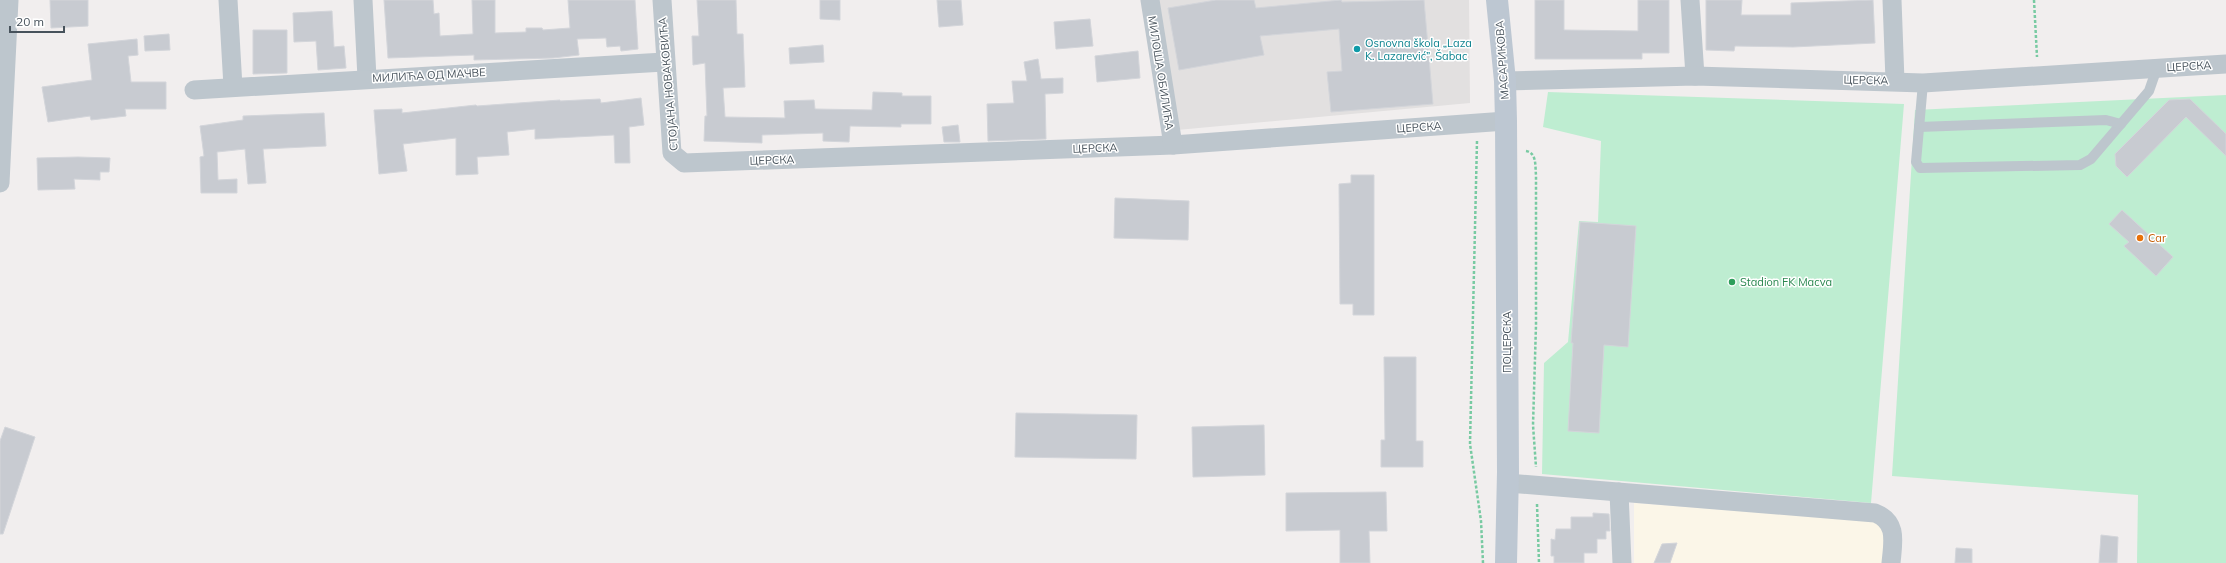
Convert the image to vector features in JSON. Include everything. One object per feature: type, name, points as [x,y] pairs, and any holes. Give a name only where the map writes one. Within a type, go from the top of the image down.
[{"type":"main road","name":"МАСАРИКОВА","points":[[1497,0],[1505,81],[1506,121]]},
{"type":"main road","name":"ПОЦЕРСКА","points":[[1506,121],[1508,483],[1506,563]]},
{"type":"street","points":[[0,183],[2,107],[9,0]]},
{"type":"street","points":[[228,0],[233,87]]},
{"type":"street","points":[[363,0],[367,78]]},
{"type":"street","name":"СТОЈАНА НОВАКОВИЋА","points":[[662,0],[664,62],[672,153],[676,159],[684,163]]},
{"type":"street","name":"МИЛОША ОБИЛИЋА","points":[[1150,0],[1173,145]]},
{"type":"street","points":[[1690,0],[1695,76]]},
{"type":"street","points":[[1892,0],[1894,81]]},
{"type":"street","name":"МИЛИЋА ОД МАЧВЕ","points":[[194,90],[367,78],[664,62]]},
{"type":"street","name":"ЦЕРСКА","points":[[1505,81],[1695,76],[1923,82],[2226,64]]},
{"type":"street","name":"ЦЕРСКА","points":[[684,163],[1173,145],[1506,121]]},
{"type":"street","points":[[1508,483],[1875,513],[1885,518],[1893,529],[1891,563]]},
{"type":"street","points":[[1619,492],[1622,563]]},
{"type":"lane","points":[[1923,82],[1916,162],[1920,168],[1935,169],[2080,165],[2091,159],[2149,91],[2158,68]]},
{"type":"lane","points":[[1919,127],[2106,120],[2121,124]]},
{"type":"path","points":[[2034,0],[2038,76]]},
{"type":"path","points":[[1477,123],[1470,444],[1481,521],[1483,563]]},
{"type":"path","points":[[1506,151],[1520,149],[1530,152],[1534,157],[1536,175],[1536,326],[1533,425],[1539,563]]},
{"type":"shaded area","points":[[1156,0],[1469,0],[1470,103],[1177,130]]},
{"type":"shaded area","points":[[1634,503],[1875,521],[1885,531],[1882,563],[1634,563]]},
{"type":"green space","name":"Stadion FK Macva","points":[[1548,92],[1904,104],[1871,503],[1542,474],[1544,363],[1568,342],[1579,221],[1598,222],[1601,141],[1543,127]]},
{"type":"green space","points":[[2226,95],[2226,563],[2137,563],[2138,495],[1892,476],[1915,110]]},
{"type":"building","points":[[50,0],[88,0],[88,26],[51,28]]},
{"type":"building","points":[[384,0],[433,0],[434,14],[439,13],[440,36],[473,34],[472,0],[495,0],[495,33],[526,32],[526,28],[542,28],[543,30],[570,28],[568,0],[635,0],[638,49],[621,51],[620,46],[607,47],[606,38],[577,39],[579,55],[553,58],[474,60],[474,55],[388,58]]},
{"type":"building","points":[[697,0],[736,0],[737,34],[743,34],[745,87],[723,88],[725,117],[785,118],[784,101],[814,100],[815,109],[872,110],[873,92],[902,93],[902,96],[931,96],[931,124],[901,124],[901,127],[850,126],[849,142],[823,141],[823,133],[762,135],[762,143],[704,141],[705,116],[707,116],[705,63],[693,65],[692,36],[699,36]]},
{"type":"building","points":[[820,0],[840,0],[840,20],[820,19]]},
{"type":"building","points":[[937,0],[961,0],[963,25],[939,27]]},
{"type":"building","points":[[1216,0],[1254,0],[1256,8],[1341,0],[1342,2],[1424,0],[1433,104],[1331,112],[1327,72],[1342,71],[1339,29],[1260,36],[1264,55],[1179,70],[1168,8]]},
{"type":"building","points":[[1535,0],[1564,0],[1564,30],[1638,31],[1638,0],[1669,0],[1669,53],[1642,53],[1642,59],[1535,59]]},
{"type":"building","points":[[1706,0],[1742,0],[1741,15],[1791,15],[1791,3],[1873,0],[1875,43],[1793,47],[1735,46],[1734,51],[1706,50]]},
{"type":"building","points":[[332,11],[334,47],[344,46],[346,68],[318,70],[316,41],[294,42],[293,13]]},
{"type":"building","points":[[1090,19],[1093,46],[1056,49],[1054,22]]},
{"type":"building","points":[[253,30],[287,30],[287,73],[253,74]]},
{"type":"building","points":[[169,34],[170,50],[145,51],[144,36]]},
{"type":"building","points":[[137,39],[138,55],[128,56],[131,82],[166,82],[166,109],[125,109],[126,116],[91,120],[90,116],[48,122],[42,87],[92,80],[88,44]]},
{"type":"building","points":[[823,45],[824,62],[790,64],[789,48]]},
{"type":"building","points":[[1138,51],[1140,78],[1097,82],[1095,56]]},
{"type":"building","points":[[1038,59],[1041,79],[1063,78],[1063,93],[1045,94],[1046,139],[988,141],[987,104],[1014,103],[1012,81],[1027,81],[1024,62]]},
{"type":"building","points":[[641,98],[644,125],[629,127],[630,163],[615,163],[614,135],[535,139],[535,129],[507,132],[509,155],[477,157],[478,174],[456,175],[456,138],[403,144],[407,171],[379,174],[374,110],[402,109],[402,113],[476,105],[600,99],[601,103]]},
{"type":"building","points":[[2190,99],[2226,134],[2226,156],[2186,117],[2127,177],[2116,166],[2115,154],[2169,100]]},
{"type":"building","points":[[324,113],[326,146],[263,149],[266,183],[248,184],[245,149],[217,152],[218,180],[237,179],[237,193],[201,193],[200,157],[204,156],[200,126],[243,120],[243,116]]},
{"type":"building","points":[[958,125],[960,142],[944,142],[942,127]]},
{"type":"building","points":[[37,158],[110,158],[109,172],[100,172],[100,180],[74,179],[75,189],[38,190]]},
{"type":"building","points":[[1351,175],[1374,175],[1374,315],[1353,315],[1353,304],[1340,304],[1339,184],[1351,183]]},
{"type":"building","points":[[1115,198],[1189,201],[1188,240],[1114,238]]},
{"type":"building","points":[[2122,210],[2173,257],[2156,276],[2124,246],[2129,242],[2109,224]]},
{"type":"building","points":[[1580,222],[1636,226],[1628,347],[1604,345],[1599,433],[1568,431],[1573,343],[1571,343]]},
{"type":"building","points":[[1384,357],[1416,357],[1416,441],[1423,441],[1423,467],[1381,467],[1381,440],[1385,440]]},
{"type":"building","points":[[1016,413],[1137,415],[1136,459],[1015,457]]},
{"type":"building","points":[[1264,425],[1265,475],[1193,477],[1192,427]]},
{"type":"building","points":[[5,427],[35,437],[3,534],[0,534],[0,441]]},
{"type":"building","points":[[1386,492],[1387,531],[1369,531],[1370,563],[1340,563],[1340,530],[1286,531],[1286,493]]},
{"type":"building","points":[[1593,513],[1609,514],[1610,531],[1606,531],[1606,539],[1597,539],[1597,553],[1584,553],[1584,563],[1554,563],[1554,556],[1551,556],[1551,539],[1555,540],[1556,529],[1571,529],[1571,517],[1593,517]]},
{"type":"building","points":[[2101,535],[2118,537],[2117,563],[2099,563]]},
{"type":"building","points":[[1677,543],[1670,563],[1654,563],[1662,544]]},
{"type":"building","points":[[1956,548],[1972,549],[1972,563],[1955,563]]},
{"type":"place","name":"Osnovna škola „Laza K. Lazarević”, Šabac","points":[[1357,49]]},
{"type":"place","name":"Car","points":[[2140,238]]},
{"type":"place","name":"Stadion FK Macva","points":[[1732,282]]}]
